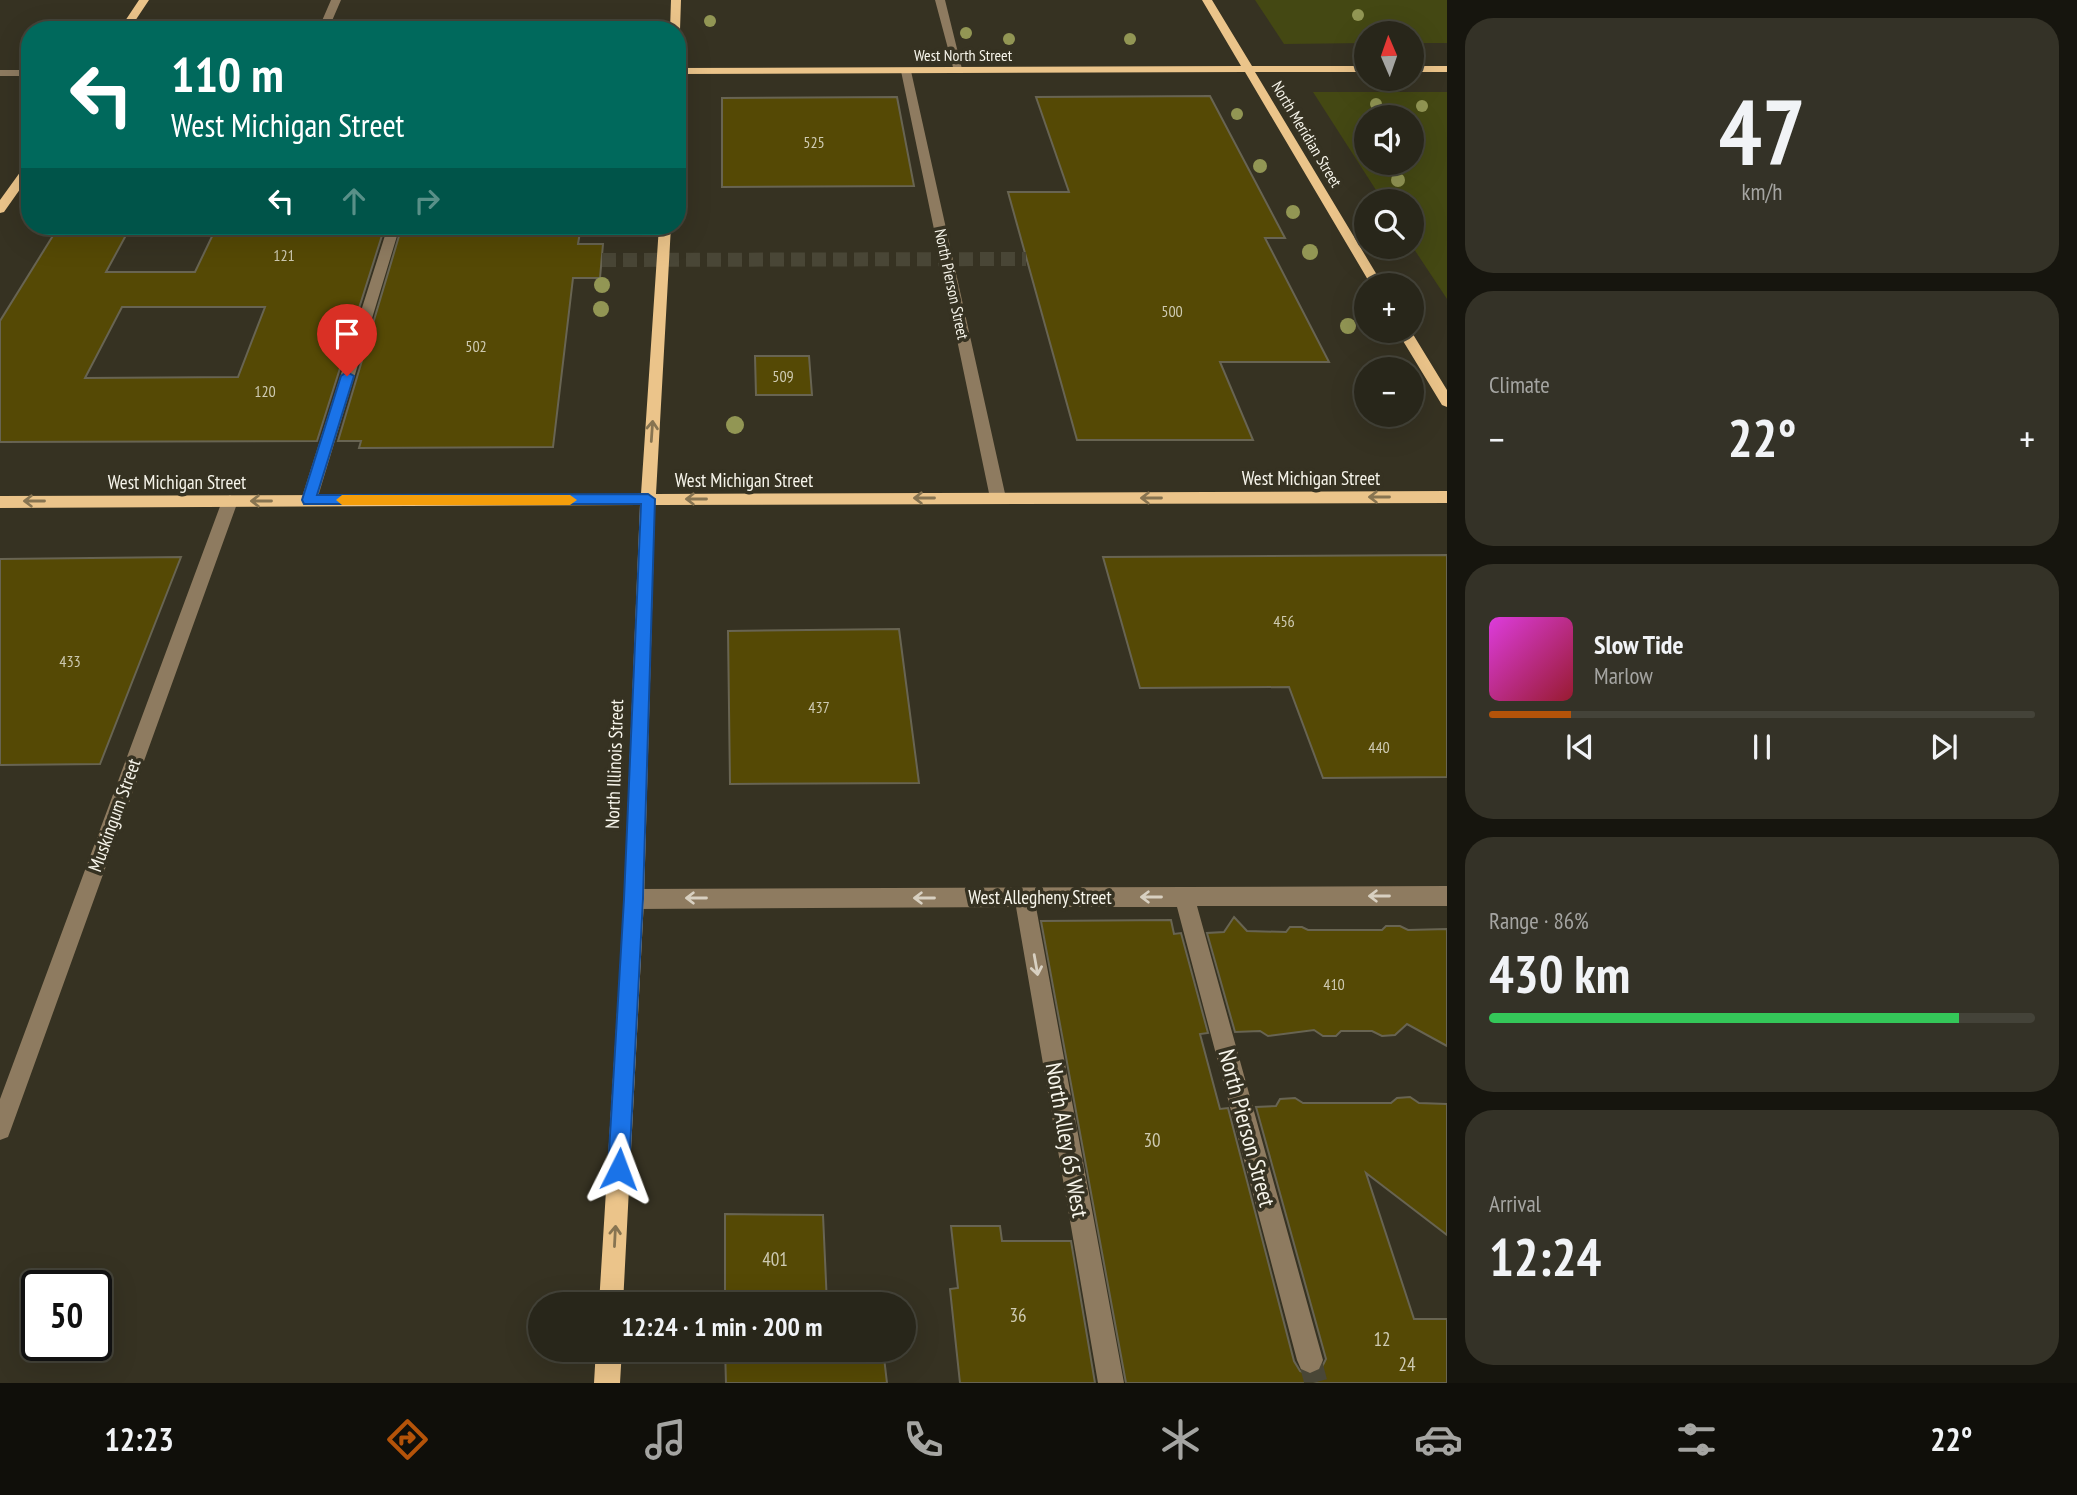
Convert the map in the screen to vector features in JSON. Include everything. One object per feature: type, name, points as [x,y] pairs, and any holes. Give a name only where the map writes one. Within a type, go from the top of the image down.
[{"type":"main road","points":[[130,21],[144,0]]},
{"type":"main road","points":[[676,0],[676,21]]},
{"type":"main road","name":"North Meridian Street","points":[[1207,0],[1370,273]]},
{"type":"main road","name":"West North Street","points":[[686,71],[1354,69]]},
{"type":"main road","points":[[1424,69],[1447,69]]},
{"type":"main road","points":[[0,209],[21,179]]},
{"type":"main road","name":"North Illinois Street","points":[[612,1292],[634,899],[648,499],[664,235]]},
{"type":"main road","points":[[1411,343],[1447,402]]},
{"type":"main road","name":"West Michigan Street","points":[[0,502],[1447,497]]},
{"type":"main road","points":[[607,1383],[608,1362]]},
{"type":"street","points":[[327,21],[336,0]]},
{"type":"street","points":[[940,0],[959,71]]},
{"type":"street","name":"North Pierson Street","points":[[906,71],[998,498]]},
{"type":"street","points":[[0,73],[21,73]]},
{"type":"street","points":[[309,500],[391,235]]},
{"type":"street","name":"Muskingum Street","points":[[0,1129],[230,501]]},
{"type":"street","name":"West Allegheny Street","points":[[634,899],[1447,896]]},
{"type":"street","name":"North Pierson Street","points":[[1184,897],[1310,1360]]},
{"type":"street","name":"North Alley 65 West","points":[[1024,898],[1111,1383]]},
{"type":"green space","points":[[1255,0],[1447,0],[1447,43],[1424,43],[1424,21],[1354,21],[1354,43],[1284,44]]},
{"type":"green space","points":[[1313,92],[1447,92],[1447,299],[1421,259],[1424,259],[1424,189],[1375,189],[1366,175],[1424,175],[1424,105],[1354,105],[1354,156]]},
{"type":"building","points":[[1210,96],[1285,238],[1265,238],[1329,362],[1220,362],[1253,440],[1077,440],[1008,192],[1069,192],[1036,97]]},
{"type":"building","points":[[897,97],[914,186],[722,187],[722,98]]},
{"type":"building","points":[[53,235],[126,235],[106,272],[195,272],[213,235],[382,235],[317,441],[0,442],[0,321]],"holes":[[[122,307],[265,307],[238,377],[85,378]]]},
{"type":"building","points":[[399,235],[580,235],[578,244],[603,244],[600,278],[573,278],[553,447],[359,448],[361,441],[338,441]]},
{"type":"building","points":[[755,356],[809,356],[812,395],[756,395]]},
{"type":"building","points":[[1447,555],[1447,777],[1323,778],[1289,687],[1140,688],[1103,557]]},
{"type":"building","points":[[181,557],[100,764],[0,765],[0,559]]},
{"type":"building","points":[[899,629],[919,783],[730,784],[728,631]]},
{"type":"building","points":[[1234,917],[1247,931],[1286,932],[1290,927],[1308,930],[1382,930],[1386,926],[1400,926],[1408,930],[1447,929],[1447,1046],[1407,1024],[1395,1035],[1382,1036],[1372,1031],[1341,1031],[1336,1036],[1323,1036],[1314,1030],[1268,1036],[1260,1031],[1235,1032],[1207,933],[1224,932]]},
{"type":"building","points":[[1171,920],[1174,934],[1181,933],[1208,1033],[1200,1034],[1220,1109],[1228,1108],[1294,1361],[1300,1371],[1309,1375],[1320,1371],[1326,1359],[1256,1107],[1276,1106],[1280,1099],[1295,1098],[1303,1103],[1391,1103],[1397,1098],[1410,1097],[1419,1103],[1447,1104],[1447,1235],[1366,1173],[1414,1319],[1447,1319],[1447,1383],[1126,1383],[1041,921]]},
{"type":"building","points":[[725,1214],[823,1215],[826,1292],[725,1292]]},
{"type":"building","points":[[951,1226],[1000,1226],[1002,1241],[1071,1241],[1095,1383],[960,1383],[950,1289],[958,1288]]},
{"type":"building","points":[[725,1362],[885,1362],[887,1383],[726,1383]]},
{"type":"tunnel","points":[[602,260],[1026,259]]},
{"type":"tunnel","points":[[1310,1360],[1316,1383]]},
{"type":"slow traffic","points":[[342,500],[570,500]]},
{"type":"route","points":[[347,376],[309,500],[648,499],[634,899],[619,1169]]}]
